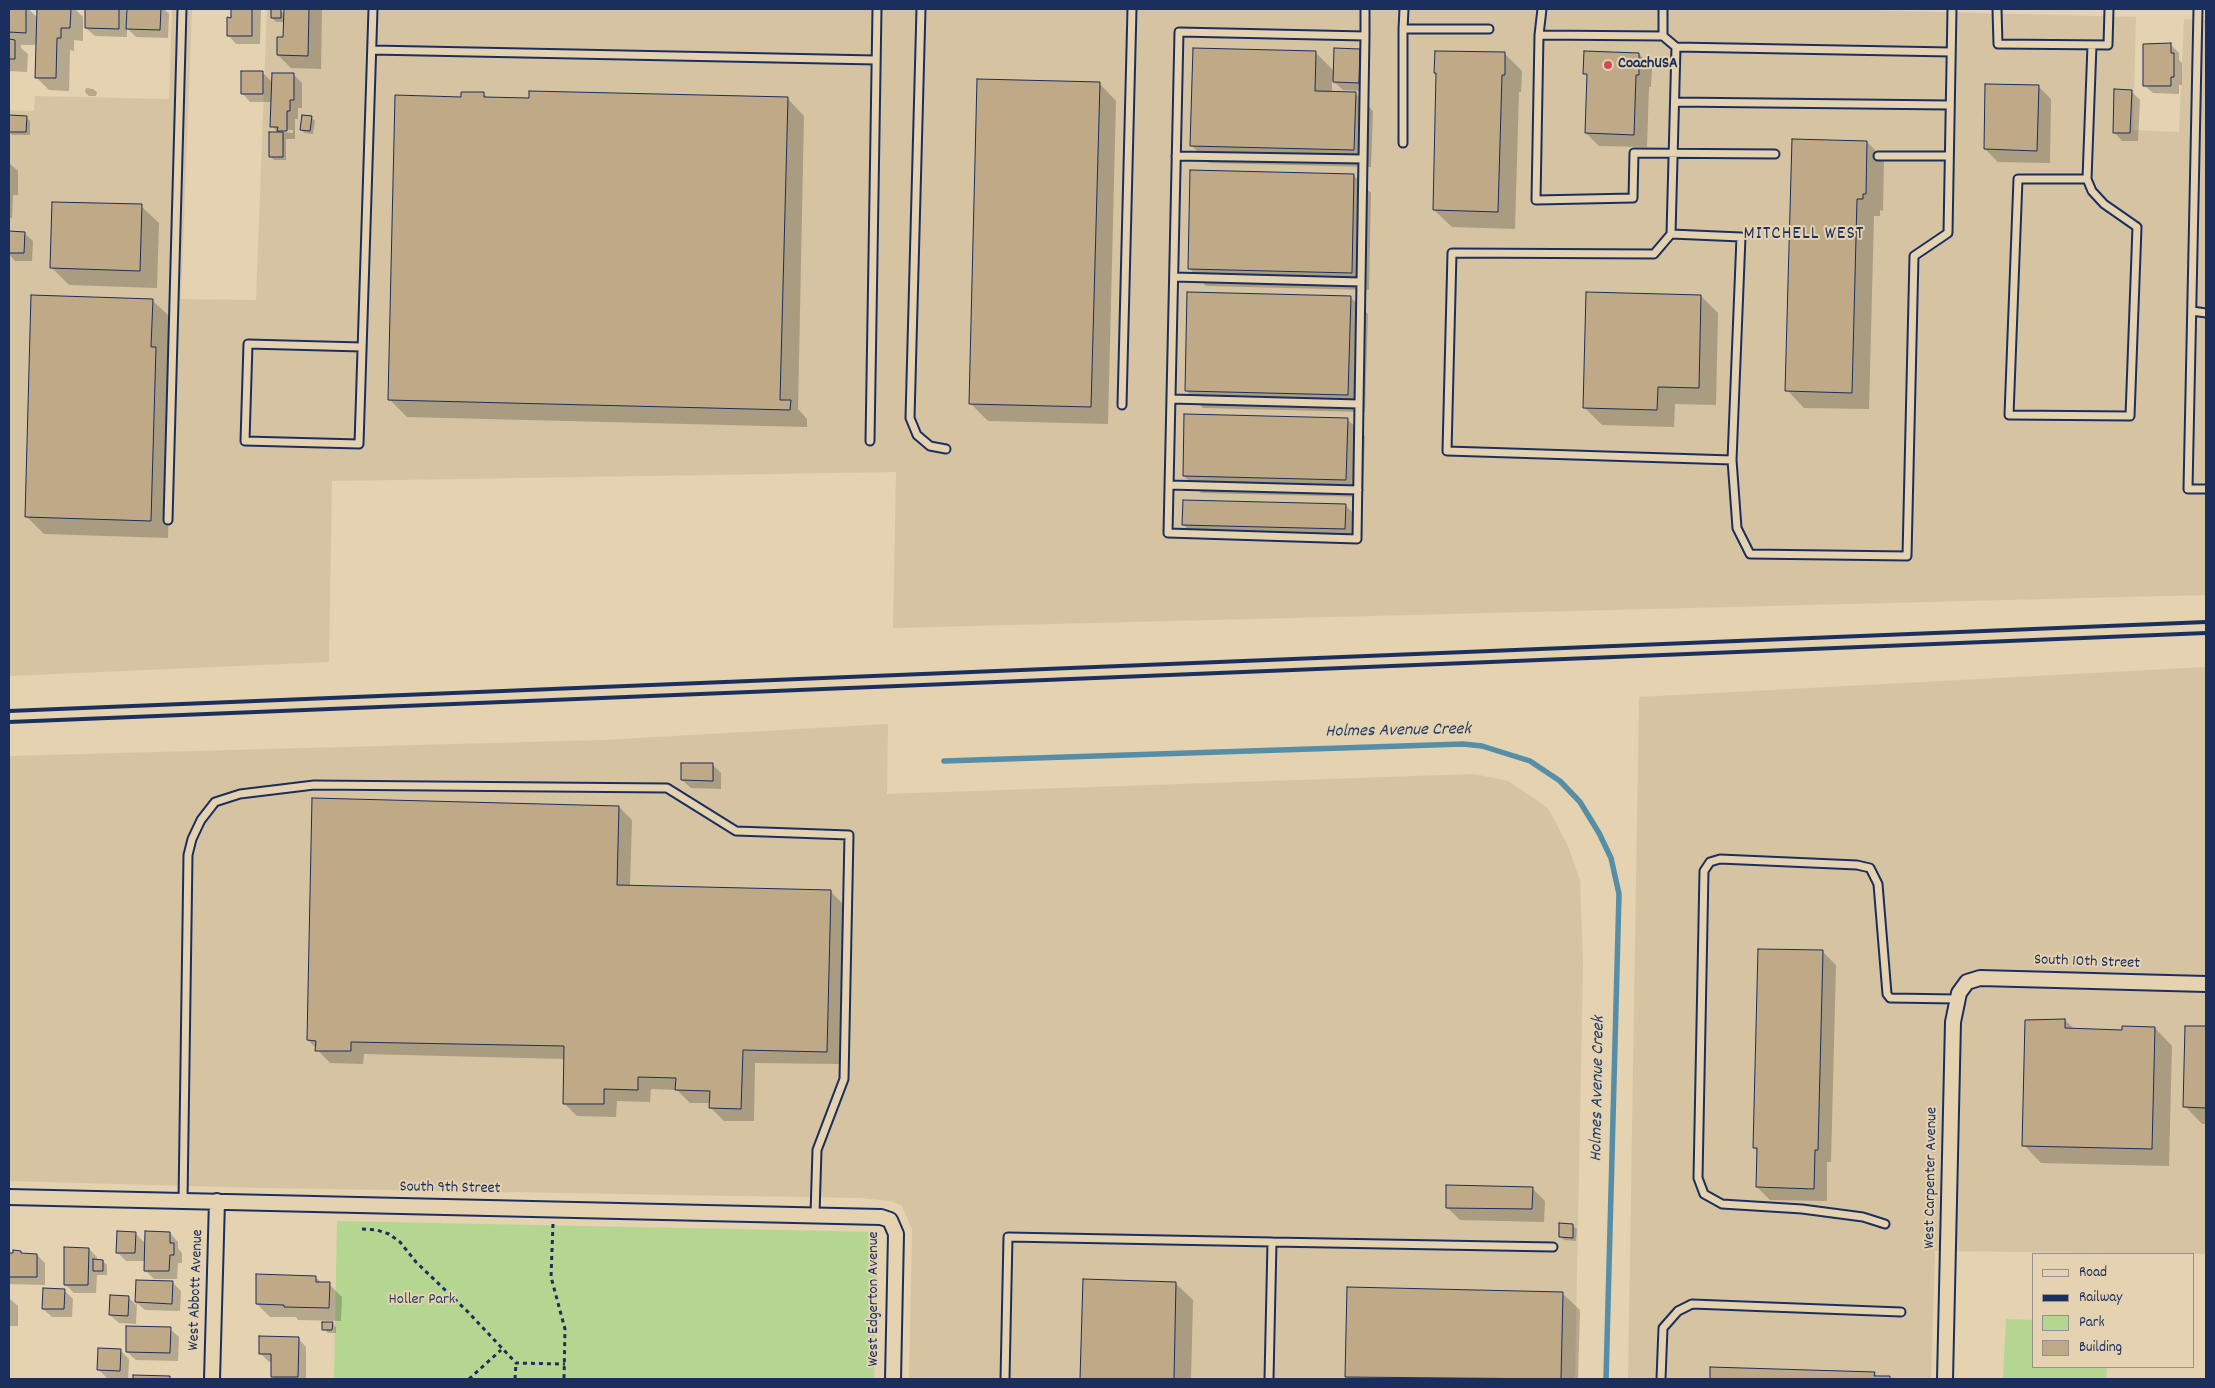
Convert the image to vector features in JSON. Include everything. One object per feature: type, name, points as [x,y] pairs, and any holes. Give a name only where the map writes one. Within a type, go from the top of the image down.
[{"type":"street","name":"South 10th Street","points":[[1967,982],[1980,978],[1991,978],[2206,984]]},
{"type":"street","name":"West Carpenter Avenue","points":[[1945,1379],[1953,1022],[1958,993],[1967,982]]},
{"type":"street","name":"South 9th Street","points":[[9,1197],[816,1214],[872,1216],[890,1220]]},
{"type":"street","name":"West Abbott Avenue","points":[[212,1379],[217,1201]]},
{"type":"street","name":"West Edgerton Avenue","points":[[890,1220],[896,1234],[893,1379]]},
{"type":"lane","points":[[168,520],[182,9]]},
{"type":"lane","points":[[362,347],[248,344],[245,441],[359,444],[373,9]]},
{"type":"lane","points":[[870,441],[877,9]]},
{"type":"lane","points":[[921,9],[910,418],[917,435],[930,446],[946,449]]},
{"type":"lane","points":[[1122,405],[1132,9]]},
{"type":"lane","points":[[1365,9],[1365,36],[1357,539],[1168,533],[1179,32],[1365,36]]},
{"type":"lane","points":[[1402,143],[1404,9]]},
{"type":"lane","points":[[1542,9],[1539,35],[1536,200],[1633,198],[1634,153],[1775,154]]},
{"type":"lane","points":[[1663,9],[1663,36]]},
{"type":"lane","points":[[1671,234],[1741,237],[1732,460],[1737,528],[1750,554],[1907,556],[1914,256],[1948,233],[1952,9]]},
{"type":"lane","points":[[1998,9],[1998,44],[2092,45],[2108,45],[2109,9]]},
{"type":"lane","points":[[2198,9],[2188,489],[2206,489]]},
{"type":"lane","points":[[1403,29],[1489,30]]},
{"type":"lane","points":[[1539,35],[1663,36],[1676,47],[1951,52]]},
{"type":"lane","points":[[2086,179],[2018,179],[2009,415],[2130,416],[2137,227],[2104,204],[2092,191],[2086,179],[2092,45]]},
{"type":"lane","points":[[1676,47],[1671,234],[1654,254],[1452,254],[1447,451],[1732,460]]},
{"type":"lane","points":[[372,50],[876,60]]},
{"type":"lane","points":[[1675,102],[1949,105]]},
{"type":"lane","points":[[1176,156],[1363,159]]},
{"type":"lane","points":[[1878,156],[1949,156]]},
{"type":"lane","points":[[1174,277],[1361,282]]},
{"type":"lane","points":[[2192,311],[2206,312]]},
{"type":"lane","points":[[1171,400],[1359,404]]},
{"type":"lane","points":[[1169,485],[1358,490]]},
{"type":"lane","points":[[183,1201],[188,855],[192,839],[201,820],[215,802],[240,794],[314,785],[667,788],[736,831],[849,835],[844,1080],[817,1150],[816,1214]]},
{"type":"lane","points":[[1885,1224],[1863,1217],[1802,1208],[1722,1204],[1704,1194],[1698,1178],[1704,871],[1710,862],[1720,859],[1857,865],[1870,868],[1878,884],[1887,994],[1890,998],[1957,998]]},
{"type":"lane","points":[[1005,1379],[1008,1237],[1553,1247]]},
{"type":"lane","points":[[1269,1379],[1272,1242]]},
{"type":"lane","points":[[1661,1379],[1662,1328],[1678,1311],[1692,1304],[1901,1312]]},
{"type":"path","points":[[553,1209],[552,1277],[565,1329],[564,1379]]},
{"type":"path","points":[[362,1229],[377,1230],[389,1234],[400,1242],[416,1262],[468,1312],[501,1350],[516,1363],[565,1364]]},
{"type":"path","points":[[469,1379],[501,1350]]},
{"type":"path","points":[[515,1379],[516,1363]]},
{"type":"shaded area","points":[[172,9],[192,9],[181,299],[256,300],[267,9],[1822,9],[2136,17],[2133,130],[2179,132],[2184,19],[2206,20],[2206,595],[893,628],[896,472],[332,481],[329,662],[9,676],[9,110],[34,111],[35,96],[169,99]]},
{"type":"shaded area","points":[[2206,667],[2206,1254],[1935,1251],[1931,1379],[1628,1379],[1639,697]]},
{"type":"shaded area","points":[[888,724],[887,794],[1474,774],[1508,781],[1548,808],[1567,844],[1580,880],[1583,964],[1575,1379],[909,1379],[912,1229],[902,1206],[891,1201],[860,1198],[264,1188],[9,1181],[9,756],[603,740]]},
{"type":"green space","name":"Holler Park","points":[[337,1221],[878,1232],[874,1379],[334,1379]]},
{"type":"green space","points":[[2006,1319],[2032,1320],[2032,1368],[2107,1368],[2106,1379],[2003,1379]]},
{"type":"building","points":[[9,9],[26,9],[26,33],[9,32]]},
{"type":"building","points":[[37,9],[71,9],[70,28],[61,28],[61,38],[57,38],[56,78],[35,78]]},
{"type":"building","points":[[85,9],[119,9],[119,29],[85,28]]},
{"type":"building","points":[[127,9],[161,9],[160,30],[126,29]]},
{"type":"building","points":[[231,9],[252,9],[252,36],[227,36],[227,17],[231,18]]},
{"type":"building","points":[[271,9],[281,9],[281,18],[271,18]]},
{"type":"building","points":[[284,9],[309,9],[308,56],[277,55],[277,37],[283,37]]},
{"type":"building","points":[[9,39],[15,40],[15,59],[9,59]]},
{"type":"building","points":[[2171,43],[2171,53],[2174,53],[2174,77],[2171,77],[2171,86],[2143,86],[2143,44]]},
{"type":"building","points":[[1193,48],[1316,51],[1315,91],[1356,92],[1354,150],[1190,146]]},
{"type":"building","points":[[1334,48],[1360,49],[1359,83],[1333,82]]},
{"type":"building","points":[[1435,51],[1505,52],[1505,75],[1502,75],[1498,212],[1433,210]]},
{"type":"building","points":[[1584,51],[1639,53],[1639,75],[1636,75],[1634,135],[1585,133],[1587,74],[1583,74]]},
{"type":"building","points":[[241,71],[263,71],[263,94],[241,94]]},
{"type":"building","points":[[272,73],[294,73],[294,100],[290,100],[290,111],[287,111],[287,131],[277,131],[278,127],[270,127]]},
{"type":"building","points":[[977,79],[1100,82],[1091,407],[969,404]]},
{"type":"building","points":[[1985,84],[2039,85],[2037,151],[1984,149]]},
{"type":"building","points":[[2114,89],[2132,90],[2130,133],[2113,133]]},
{"type":"building","points":[[529,91],[788,97],[780,400],[791,400],[790,410],[388,400],[395,95],[461,97],[461,92],[484,92],[484,97],[529,98]]},
{"type":"building","points":[[9,115],[27,116],[26,132],[9,132]]},
{"type":"building","points":[[302,115],[312,116],[310,131],[300,130]]},
{"type":"building","points":[[269,132],[283,132],[283,157],[269,157]]},
{"type":"building","points":[[1792,139],[1867,141],[1866,194],[1863,194],[1863,199],[1857,199],[1852,393],[1785,391]]},
{"type":"building","points":[[1190,170],[1354,174],[1352,273],[1188,269]]},
{"type":"building","points":[[52,202],[142,204],[140,271],[50,268]]},
{"type":"building","points":[[9,231],[25,232],[24,253],[9,253]]},
{"type":"building","points":[[1187,292],[1351,296],[1348,395],[1185,391]]},
{"type":"building","points":[[1586,292],[1701,295],[1699,388],[1658,387],[1657,410],[1583,408]]},
{"type":"building","points":[[31,295],[153,299],[151,347],[156,347],[151,521],[25,517]]},
{"type":"building","points":[[1184,414],[1348,418],[1346,480],[1183,476]]},
{"type":"building","points":[[1183,500],[1346,504],[1345,529],[1182,525]]},
{"type":"building","points":[[681,763],[713,763],[713,781],[681,780]]},
{"type":"building","points":[[312,798],[619,806],[617,885],[831,890],[827,1052],[743,1050],[741,1109],[709,1108],[710,1091],[675,1090],[676,1078],[638,1077],[638,1090],[604,1089],[604,1104],[563,1104],[564,1046],[351,1042],[351,1051],[315,1051],[316,1041],[307,1040]]},
{"type":"building","points":[[1758,949],[1823,950],[1818,1150],[1815,1150],[1814,1189],[1756,1187],[1757,1148],[1753,1148]]},
{"type":"building","points":[[2065,1019],[2065,1028],[2122,1030],[2122,1026],[2155,1027],[2152,1149],[2022,1146],[2025,1020]]},
{"type":"building","points":[[2185,1026],[2206,1026],[2206,1108],[2183,1107]]},
{"type":"building","points":[[1446,1185],[1533,1187],[1532,1209],[1446,1208]]},
{"type":"building","points":[[1559,1223],[1573,1224],[1573,1238],[1559,1237]]},
{"type":"building","points":[[117,1231],[136,1232],[135,1253],[116,1253]]},
{"type":"building","points":[[145,1231],[170,1232],[170,1243],[174,1243],[174,1255],[170,1255],[169,1271],[144,1271]]},
{"type":"building","points":[[64,1247],[89,1248],[88,1285],[64,1285]]},
{"type":"building","points":[[13,1250],[21,1251],[21,1253],[37,1254],[37,1277],[9,1277],[9,1253],[13,1253]]},
{"type":"building","points":[[93,1259],[103,1260],[103,1271],[93,1271]]},
{"type":"building","points":[[256,1274],[316,1276],[316,1282],[330,1282],[329,1308],[256,1304]]},
{"type":"building","points":[[1083,1279],[1176,1282],[1174,1379],[1080,1379]]},
{"type":"building","points":[[136,1280],[173,1281],[172,1304],[135,1302]]},
{"type":"building","points":[[1347,1287],[1563,1292],[1561,1379],[1345,1377]]},
{"type":"building","points":[[43,1288],[65,1289],[64,1309],[42,1309]]},
{"type":"building","points":[[110,1295],[129,1296],[128,1316],[109,1315]]},
{"type":"building","points":[[322,1322],[333,1322],[332,1330],[322,1330]]},
{"type":"building","points":[[126,1326],[171,1327],[170,1353],[126,1352]]},
{"type":"building","points":[[259,1336],[299,1337],[298,1377],[271,1377],[271,1354],[259,1354]]},
{"type":"building","points":[[98,1348],[121,1349],[120,1371],[97,1370]]},
{"type":"building","points":[[1710,1367],[1875,1372],[1874,1376],[1890,1376],[1890,1379],[1710,1379]]},
{"type":"building","points":[[133,1375],[170,1376],[170,1379],[133,1379]]},
{"type":"waterway","name":"Holmes Avenue Creek","points":[[944,761],[1463,744],[1482,746],[1530,761],[1560,781],[1580,802],[1599,833],[1611,858],[1619,894],[1606,1379]]},
{"type":"railway","points":[[9,711],[2206,622]]},
{"type":"railway","points":[[9,722],[2206,633]]},
{"type":"place","name":"CoachUSA","points":[[1608,65]]},
{"type":"district","name":"MITCHELL WEST","points":[[1804,235]]}]
